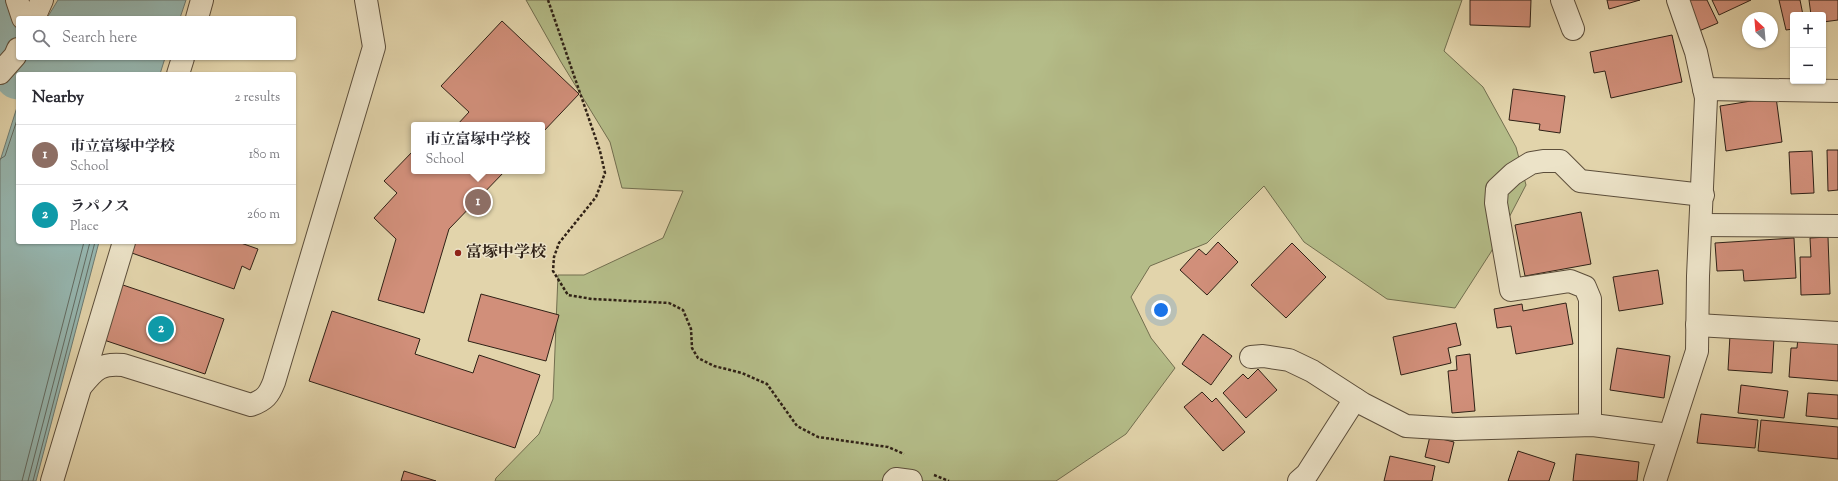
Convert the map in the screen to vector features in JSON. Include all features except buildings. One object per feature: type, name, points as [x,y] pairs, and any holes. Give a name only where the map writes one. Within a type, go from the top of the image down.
[{"type":"street","points":[[17,0],[22,16]]},
{"type":"street","points":[[35,16],[42,0]]},
{"type":"street","points":[[197,16],[202,0]]},
{"type":"street","points":[[82,385],[92,372],[104,365],[114,364],[123,365],[251,405],[268,396],[274,382],[374,47],[366,0]]},
{"type":"street","points":[[1562,0],[1573,29]]},
{"type":"street","points":[[1655,481],[1697,351],[1698,276],[1703,195],[1706,98],[1696,52],[1678,0]]},
{"type":"street","points":[[0,73],[16,53]]},
{"type":"street","points":[[179,72],[182,60]]},
{"type":"street","points":[[1704,88],[1838,91]]},
{"type":"street","points":[[1590,425],[1590,299],[1585,287],[1570,281],[1511,290],[1496,203],[1497,189],[1513,174],[1531,163],[1560,161],[1580,181],[1703,195]]},
{"type":"street","points":[[1701,225],[1838,226],[1838,230]]},
{"type":"street","points":[[52,481],[123,244]]},
{"type":"street","points":[[1697,325],[1838,333]]},
{"type":"street","points":[[1250,357],[1263,356],[1289,360],[1312,370],[1355,399],[1406,426],[1456,429],[1590,425],[1670,435]]},
{"type":"street","points":[[1299,481],[1307,474],[1355,399]]},
{"type":"street","points":[[894,481],[896,479],[911,481]]},
{"type":"path","points":[[548,0],[600,151],[605,173],[596,197],[559,243],[554,258],[553,271],[568,294],[592,299],[669,303],[684,310],[691,329],[692,348],[698,358],[714,366],[742,373],[767,384],[797,426],[818,437],[888,447],[907,456]]},
{"type":"path","points":[[930,472],[936,477],[949,481]]},
{"type":"green space","points":[[526,0],[1462,0],[1444,51],[1483,87],[1516,147],[1526,185],[1491,252],[1455,308],[1387,299],[1304,242],[1264,186],[1207,243],[1150,266],[1131,297],[1151,338],[1175,368],[1126,434],[1056,481],[495,481],[496,478],[539,434],[553,399],[558,275],[584,275],[663,238],[683,191],[622,188],[610,142],[561,62]]},
{"type":"water","points":[[58,0],[186,0],[181,16],[48,16]]},
{"type":"water","points":[[32,60],[164,60],[161,72],[28,72]]},
{"type":"water","points":[[16,110],[16,244],[98,244],[36,481],[0,481],[0,161]]},
{"type":"waterway","points":[[0,13],[17,72]]},
{"type":"place","name":"市立富塚中学校","points":[[478,202]]},
{"type":"place","name":"富塚中学校","points":[[458,253]]},
{"type":"place","name":"ラパノス","points":[[161,329]]}]
